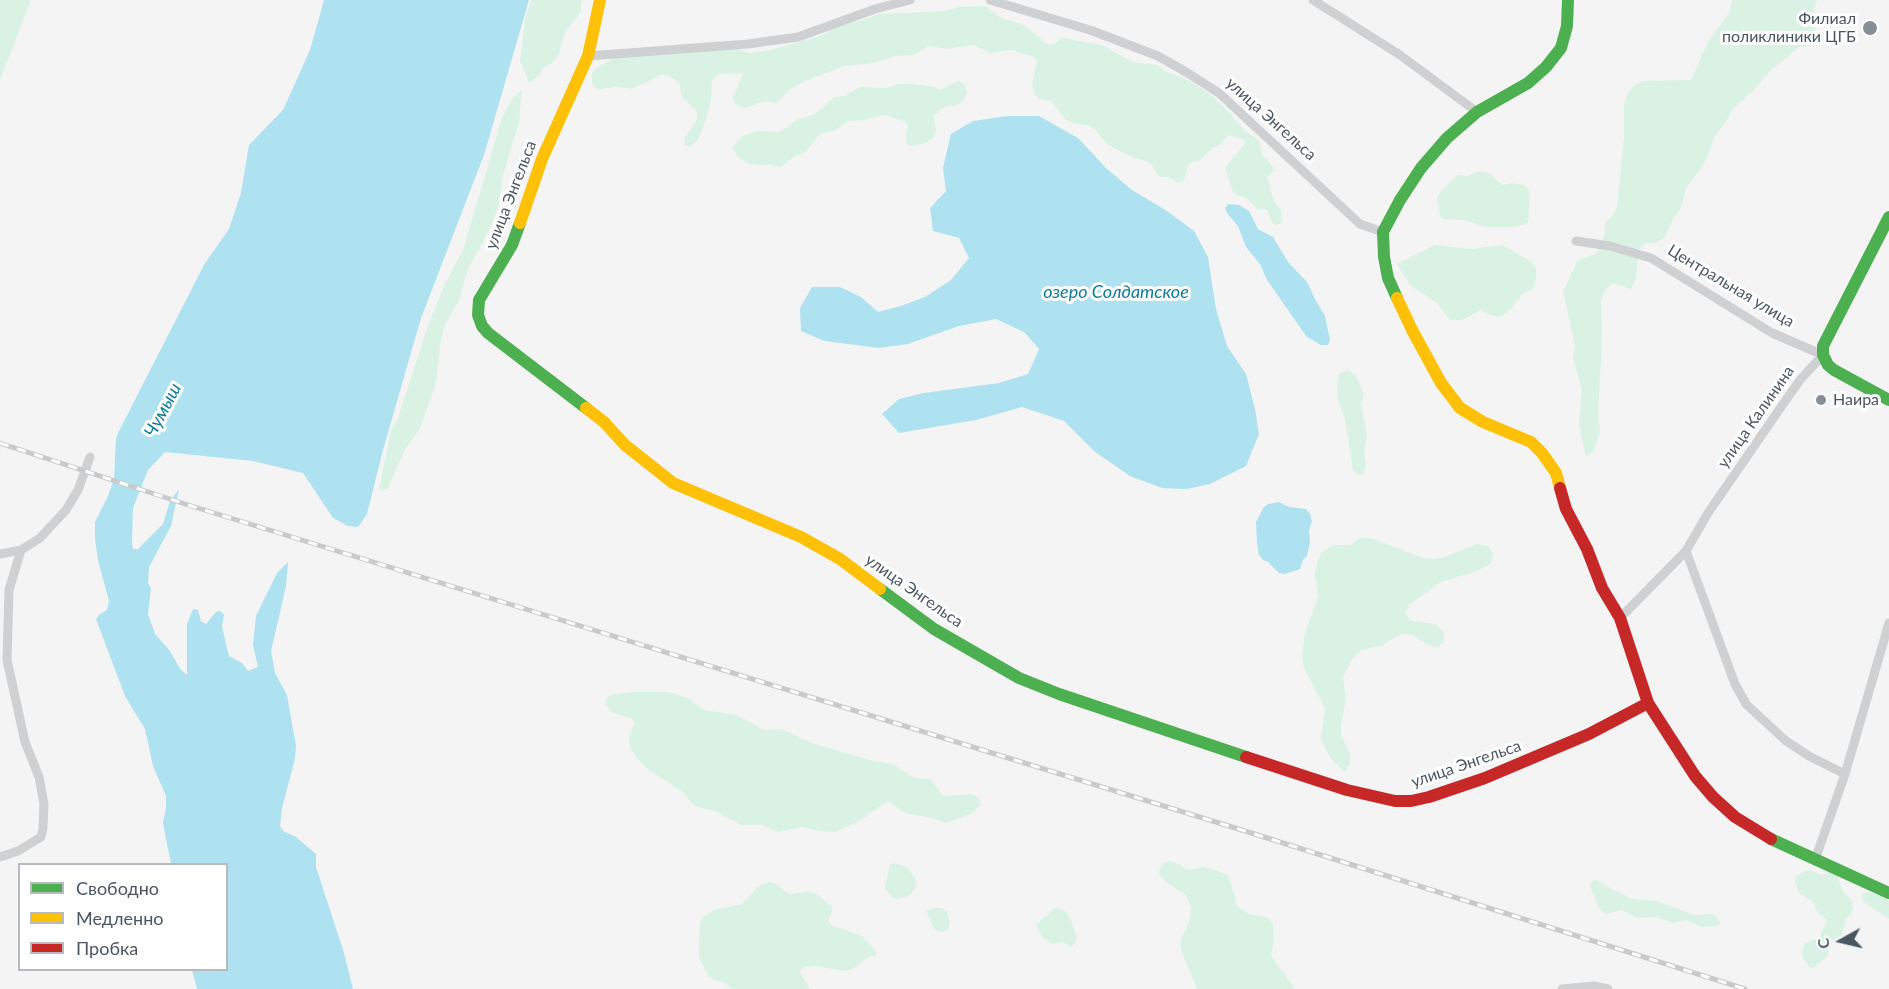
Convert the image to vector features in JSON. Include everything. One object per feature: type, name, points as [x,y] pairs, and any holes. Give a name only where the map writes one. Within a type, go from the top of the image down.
[{"type":"street","name":"улица Энгельса","points":[[600,0],[588,56],[542,159],[512,245],[480,300],[478,315],[482,326],[488,333],[604,422],[625,445],[673,483],[801,537],[830,553],[934,629],[1019,678],[1071,698],[1295,773],[1347,790],[1395,801],[1411,801],[1429,797],[1485,778],[1589,734],[1648,703]]},
{"type":"street","points":[[588,56],[748,45],[798,37],[875,9],[909,0]]},
{"type":"street","name":"улица Энгельса","points":[[990,0],[1090,30],[1158,56],[1186,72],[1219,93],[1360,224],[1383,232]]},
{"type":"street","points":[[1313,0],[1400,55],[1477,112]]},
{"type":"street","points":[[1568,0],[1567,26],[1561,48],[1546,67],[1528,83],[1477,112],[1447,138],[1421,168],[1400,200],[1383,232],[1388,278],[1441,384],[1460,408],[1483,422],[1531,442],[1556,473],[1566,509],[1587,549],[1602,588],[1620,618],[1648,703],[1695,776],[1735,816],[1761,834],[1889,893]]},
{"type":"street","name":"улица Калинина","points":[[1620,618],[1686,551],[1708,513],[1780,407],[1823,355],[1823,346],[1828,335],[1887,225]]},
{"type":"street","name":"Центральная улица","points":[[1576,241],[1610,246],[1651,258],[1772,333],[1823,355],[1828,365],[1834,370],[1889,400]]},
{"type":"street","points":[[0,554],[21,550],[40,538],[66,510],[78,490],[90,457]]},
{"type":"street","points":[[0,857],[18,851],[41,837],[45,804],[39,777],[23,733],[7,660],[9,590],[21,550]]},
{"type":"street","points":[[1686,551],[1735,684],[1746,704],[1786,741],[1809,756],[1845,774]]},
{"type":"street","points":[[1815,860],[1845,774],[1889,623]]},
{"type":"street","points":[[1562,989],[1594,986],[1608,989]]},
{"type":"green space","points":[[0,0],[31,0],[0,80]]},
{"type":"green space","points":[[531,0],[582,0],[580,13],[565,32],[559,54],[552,63],[544,67],[538,77],[529,83],[520,61],[525,19]]},
{"type":"green space","points":[[1732,0],[1817,0],[1814,8],[1815,38],[1809,46],[1799,47],[1768,73],[1755,89],[1731,111],[1715,136],[1704,164],[1686,188],[1681,208],[1665,237],[1656,243],[1646,243],[1639,249],[1636,279],[1631,289],[1612,283],[1605,291],[1601,300],[1602,344],[1598,411],[1600,432],[1593,452],[1586,457],[1579,425],[1582,391],[1573,358],[1575,346],[1563,291],[1578,260],[1598,253],[1605,233],[1605,223],[1617,207],[1624,138],[1624,105],[1627,95],[1633,86],[1642,81],[1691,80],[1709,40],[1729,13]]},
{"type":"green space","points":[[960,7],[987,7],[1001,18],[1024,25],[1047,44],[1053,45],[1061,38],[1065,38],[1104,46],[1132,62],[1157,65],[1168,73],[1184,78],[1209,93],[1246,132],[1259,140],[1262,155],[1273,166],[1274,171],[1267,177],[1274,202],[1281,210],[1282,223],[1277,225],[1272,223],[1268,211],[1258,210],[1247,198],[1233,192],[1225,168],[1245,144],[1243,139],[1228,135],[1221,144],[1212,148],[1200,160],[1189,163],[1184,180],[1178,183],[1168,177],[1162,177],[1157,175],[1148,162],[1127,155],[1106,143],[1095,129],[1088,125],[1066,120],[1051,101],[1039,99],[1035,95],[1032,84],[1037,61],[1034,57],[1012,50],[989,53],[974,45],[948,49],[928,46],[914,55],[896,56],[873,63],[844,66],[792,88],[776,103],[765,101],[744,108],[734,103],[733,98],[743,73],[719,74],[712,81],[707,117],[698,140],[689,147],[685,145],[684,139],[697,119],[697,112],[681,96],[680,85],[667,75],[661,75],[632,89],[617,87],[600,89],[595,88],[592,84],[592,73],[596,68],[616,57],[733,47],[748,53],[771,50],[820,36],[844,23],[861,21],[879,14],[944,11]]},
{"type":"green space","points":[[958,81],[963,83],[967,93],[962,102],[946,106],[933,116],[935,135],[927,143],[911,146],[906,143],[908,127],[906,122],[884,115],[848,121],[834,131],[824,132],[806,152],[797,155],[780,167],[747,163],[739,158],[732,148],[742,136],[758,131],[780,132],[797,120],[815,114],[834,97],[844,96],[860,87],[886,88],[899,84],[912,84],[935,87],[940,90]]},
{"type":"green space","points":[[522,90],[519,122],[503,175],[498,208],[468,269],[459,300],[444,327],[436,383],[423,420],[419,430],[405,449],[388,488],[379,491],[391,430],[397,421],[428,326],[445,284],[463,250],[502,118],[513,97]]},
{"type":"green space","points":[[1479,171],[1489,173],[1502,185],[1513,183],[1524,185],[1528,189],[1530,195],[1528,223],[1514,227],[1487,227],[1463,220],[1442,219],[1437,198],[1440,192],[1458,175],[1468,176]]},
{"type":"green space","points":[[1435,245],[1470,249],[1503,245],[1530,261],[1536,268],[1533,289],[1523,293],[1510,310],[1501,317],[1481,310],[1462,320],[1450,320],[1437,303],[1411,286],[1397,264]]},
{"type":"green space","points":[[1349,370],[1357,378],[1364,394],[1361,405],[1367,435],[1364,451],[1366,467],[1362,475],[1353,470],[1345,420],[1338,400],[1339,373]]},
{"type":"green space","points":[[1360,538],[1371,538],[1423,558],[1445,557],[1477,544],[1488,546],[1493,554],[1491,564],[1441,582],[1409,605],[1405,614],[1412,621],[1436,624],[1444,633],[1444,642],[1437,648],[1411,634],[1400,634],[1381,646],[1361,650],[1352,659],[1343,677],[1346,700],[1341,735],[1350,754],[1350,763],[1345,772],[1331,759],[1321,739],[1325,708],[1304,668],[1302,657],[1305,633],[1318,597],[1315,575],[1321,553],[1333,545],[1351,545]]},
{"type":"green space","points":[[668,692],[679,695],[690,699],[703,710],[737,715],[764,730],[782,729],[809,742],[873,761],[893,764],[914,778],[931,779],[943,796],[972,794],[980,799],[980,805],[973,813],[947,823],[905,813],[888,801],[859,821],[835,832],[802,827],[778,832],[762,825],[741,825],[715,811],[696,807],[683,792],[650,771],[638,759],[631,750],[629,739],[635,722],[611,712],[605,703],[611,695]]},
{"type":"green space","points":[[1169,861],[1187,870],[1204,867],[1226,874],[1231,883],[1237,906],[1249,914],[1266,917],[1273,924],[1274,940],[1271,956],[1295,989],[1197,989],[1182,953],[1180,941],[1190,919],[1191,907],[1186,895],[1166,882],[1159,874],[1163,863]]},
{"type":"green space","points":[[895,863],[907,867],[917,885],[910,895],[898,899],[892,898],[885,888],[890,864]]},
{"type":"green space","points":[[1811,870],[1820,875],[1831,872],[1837,876],[1843,891],[1851,899],[1853,909],[1851,915],[1846,918],[1842,935],[1833,940],[1827,956],[1815,967],[1810,968],[1801,954],[1805,943],[1819,938],[1827,920],[1818,913],[1813,902],[1799,893],[1795,882],[1800,873]]},
{"type":"green space","points":[[1597,880],[1632,899],[1657,901],[1694,915],[1713,914],[1720,922],[1719,926],[1702,927],[1686,920],[1674,923],[1655,917],[1638,918],[1622,910],[1606,914],[1598,907],[1590,886],[1592,881]]},
{"type":"green space","points":[[769,882],[775,883],[789,894],[808,892],[818,895],[832,907],[828,920],[831,925],[862,936],[877,955],[866,958],[847,971],[815,966],[803,967],[799,971],[810,989],[732,989],[725,983],[714,980],[709,976],[699,955],[700,923],[703,917],[714,910],[742,904],[759,886]]},
{"type":"green space","points":[[1863,893],[1883,896],[1889,901],[1889,919],[1865,903],[1862,899]]},
{"type":"green space","points":[[1056,907],[1066,912],[1071,920],[1077,939],[1072,947],[1062,942],[1052,944],[1043,938],[1036,925]]},
{"type":"green space","points":[[932,908],[942,908],[947,912],[950,923],[948,929],[943,932],[933,927],[926,911]]},
{"type":"water","name":"Чумыш","points":[[324,0],[529,0],[484,155],[421,318],[367,514],[358,527],[348,526],[333,518],[303,473],[253,461],[165,452],[148,470],[133,508],[132,544],[133,549],[138,549],[163,524],[170,501],[179,489],[171,526],[149,567],[148,583],[151,588],[148,614],[155,634],[170,651],[180,669],[187,675],[187,624],[193,609],[198,610],[201,621],[206,624],[216,612],[220,611],[224,615],[222,627],[229,656],[242,663],[248,671],[258,667],[253,645],[256,616],[277,573],[288,562],[286,586],[271,651],[275,673],[287,695],[296,746],[280,826],[283,831],[296,837],[316,854],[316,867],[344,953],[353,989],[197,989],[192,971],[228,971],[228,863],[171,863],[163,823],[166,796],[153,766],[145,729],[125,696],[96,619],[107,610],[109,601],[98,560],[95,522],[114,479],[116,438],[119,431],[205,263],[229,229],[241,193],[249,145],[283,110],[310,50]]},
{"type":"water","name":"озеро Солдатское","points":[[1007,116],[1039,116],[1078,138],[1106,168],[1132,190],[1194,231],[1208,257],[1216,309],[1227,346],[1246,374],[1255,409],[1259,434],[1246,466],[1210,484],[1187,489],[1162,488],[1130,476],[1094,451],[1064,421],[1022,407],[976,420],[899,433],[882,414],[899,399],[924,393],[999,383],[1028,374],[1039,349],[1024,332],[996,319],[959,326],[908,344],[879,348],[824,341],[801,331],[800,308],[812,287],[840,287],[861,297],[878,312],[925,297],[951,280],[969,258],[959,238],[933,231],[930,208],[946,191],[943,168],[951,134],[973,121]]},
{"type":"water","points":[[1228,204],[1239,205],[1249,211],[1258,229],[1273,237],[1288,262],[1307,282],[1325,316],[1330,340],[1328,345],[1321,345],[1307,337],[1267,280],[1260,264],[1246,247],[1238,226],[1227,213],[1225,208]]},
{"type":"water","points":[[1279,502],[1289,507],[1306,509],[1312,521],[1307,556],[1300,569],[1285,574],[1279,573],[1263,560],[1259,555],[1257,542],[1256,522],[1264,507]]},
{"type":"railway","points":[[0,443],[185,504],[1245,831],[1745,989]]},
{"type":"traffic: fast","points":[[1397,298],[1388,278],[1383,232],[1400,200],[1421,168],[1447,138],[1477,112],[1528,83],[1546,67],[1561,48],[1567,26],[1568,0]]},
{"type":"traffic: fast","points":[[1889,217],[1823,346],[1823,355],[1828,365],[1834,370],[1889,400]]},
{"type":"traffic: fast","points":[[520,223],[512,245],[479,300],[478,315],[482,326],[488,333],[586,408]]},
{"type":"traffic: fast","points":[[880,589],[934,629],[1019,678],[1059,694],[1246,757]]},
{"type":"traffic: fast","points":[[1771,839],[1889,893]]},
{"type":"traffic: slow","points":[[520,223],[542,159],[588,56],[600,0]]},
{"type":"traffic: slow","points":[[1397,298],[1441,383],[1460,408],[1483,422],[1531,442],[1556,473],[1560,488]]},
{"type":"traffic: slow","points":[[586,408],[604,422],[625,445],[673,483],[801,537],[840,559],[880,589]]},
{"type":"traffic: jam","points":[[1560,488],[1566,509],[1587,549],[1602,588],[1620,618],[1648,703],[1695,776],[1713,797],[1735,817],[1771,839]]},
{"type":"traffic: jam","points":[[1246,757],[1347,790],[1395,801],[1411,801],[1485,778],[1589,734],[1648,703]]},
{"type":"place","name":"Филиал поликлиники ЦГБ","points":[[1870,28]]},
{"type":"place","name":"Наира","points":[[1821,400]]}]
